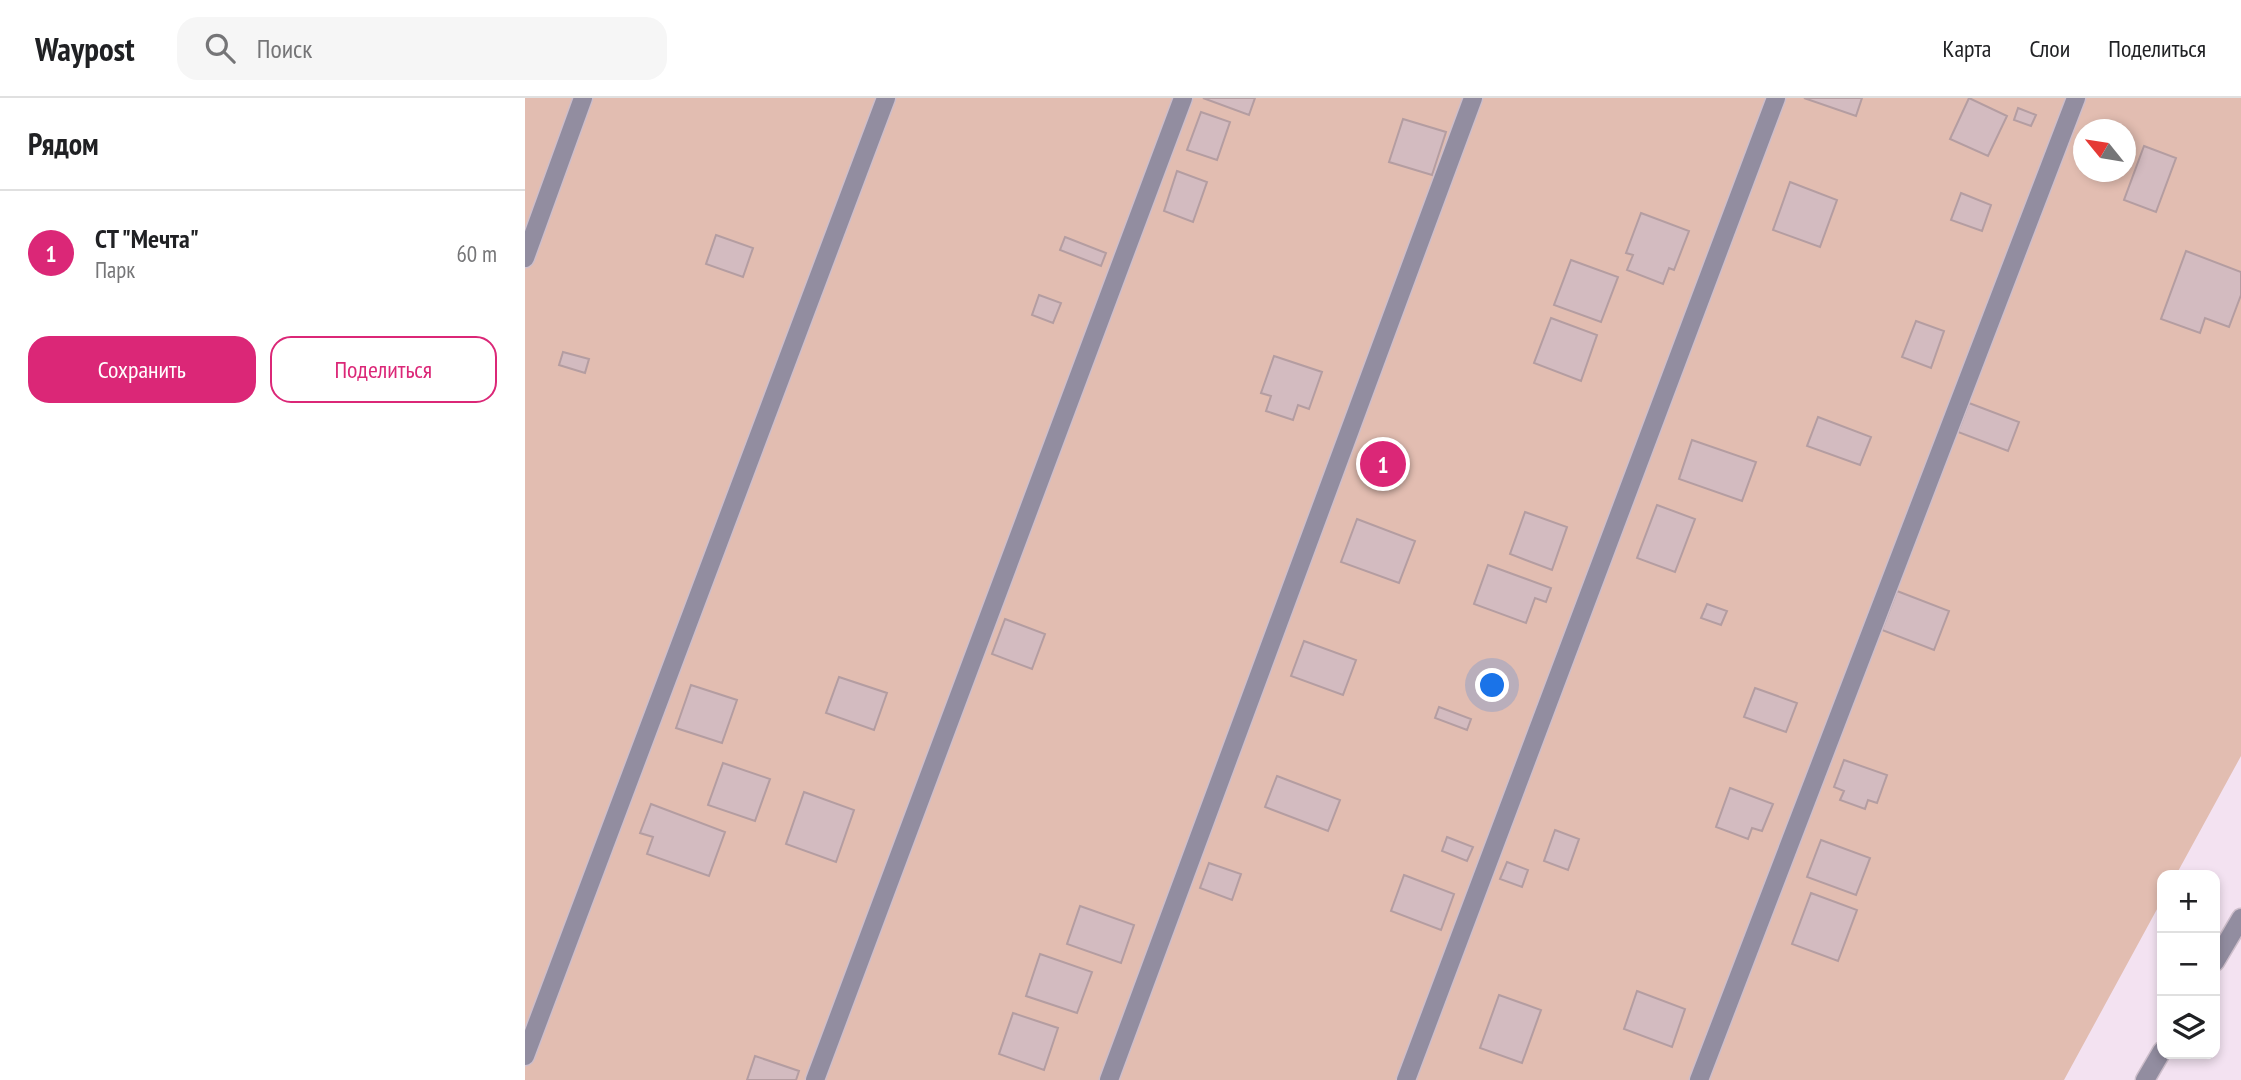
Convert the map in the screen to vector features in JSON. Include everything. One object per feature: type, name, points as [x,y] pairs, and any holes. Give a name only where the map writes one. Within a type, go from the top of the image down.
[{"type":"lane","points":[[525,258],[583,98]]},
{"type":"lane","points":[[525,1056],[886,98]]},
{"type":"lane","points":[[815,1080],[1183,98]]},
{"type":"lane","points":[[1109,1080],[1473,98]]},
{"type":"lane","points":[[1406,1080],[1776,98]]},
{"type":"lane","points":[[1699,1080],[2075,98]]},
{"type":"lane","points":[[2220,954],[2241,918]]},
{"type":"lane","points":[[2145,1080],[2157,1059]]},
{"type":"shaded area","points":[[525,98],[2241,98],[2241,756],[2179,870],[2157,870],[2157,909],[2064,1080],[525,1080]]},
{"type":"building","points":[[1203,98],[1255,98],[1249,115]]},
{"type":"building","points":[[1804,98],[1862,98],[1856,116]]},
{"type":"building","points":[[1969,98],[2007,116],[1988,156],[1950,139]]},
{"type":"building","points":[[2018,108],[2036,115],[2031,126],[2014,120]]},
{"type":"building","points":[[1201,112],[1230,122],[1217,160],[1187,150]]},
{"type":"building","points":[[1403,119],[1446,132],[1432,175],[1389,162]]},
{"type":"building","points":[[2144,146],[2176,158],[2156,212],[2124,200],[2131,182],[2136,182],[2136,168]]},
{"type":"building","points":[[1177,171],[1207,182],[1193,222],[1164,211]]},
{"type":"building","points":[[1790,182],[1837,200],[1820,247],[1773,230]]},
{"type":"building","points":[[1961,193],[1991,205],[1982,231],[1951,220]]},
{"type":"building","points":[[1641,213],[1689,231],[1674,270],[1669,268],[1663,284],[1627,270],[1633,255],[1626,253]]},
{"type":"building","points":[[716,235],[753,248],[743,277],[706,264]]},
{"type":"building","points":[[1065,237],[1106,253],[1101,266],[1060,250]]},
{"type":"building","points":[[2186,251],[2241,272],[2241,295],[2229,327],[2205,318],[2200,333],[2161,319]]},
{"type":"building","points":[[1571,260],[1618,277],[1601,322],[1554,305]]},
{"type":"building","points":[[1039,295],[1061,303],[1053,323],[1032,315]]},
{"type":"building","points":[[1551,318],[1597,335],[1581,381],[1534,363]]},
{"type":"building","points":[[1916,321],[1944,331],[1931,368],[1902,357]]},
{"type":"building","points":[[563,352],[589,359],[585,373],[559,365]]},
{"type":"building","points":[[1274,356],[1322,372],[1309,409],[1298,405],[1293,420],[1266,411],[1271,396],[1261,393]]},
{"type":"building","points":[[1969,403],[2019,422],[2008,451],[1958,432]]},
{"type":"building","points":[[1818,417],[1871,437],[1860,465],[1807,446]]},
{"type":"building","points":[[1692,440],[1756,462],[1742,501],[1679,479]]},
{"type":"building","points":[[1657,505],[1695,519],[1675,572],[1637,558]]},
{"type":"building","points":[[1525,512],[1567,527],[1552,570],[1510,554]]},
{"type":"building","points":[[1357,519],[1415,541],[1399,583],[1341,562]]},
{"type":"building","points":[[1488,565],[1551,588],[1546,602],[1535,598],[1526,623],[1474,604]]},
{"type":"building","points":[[1897,591],[1949,611],[1934,650],[1882,630]]},
{"type":"building","points":[[1707,604],[1727,611],[1721,625],[1701,618]]},
{"type":"building","points":[[1005,619],[1045,634],[1032,669],[992,654]]},
{"type":"building","points":[[1304,641],[1356,660],[1343,695],[1291,676]]},
{"type":"building","points":[[839,677],[887,693],[874,730],[826,713]]},
{"type":"building","points":[[691,685],[737,700],[722,743],[676,728]]},
{"type":"building","points":[[1755,688],[1797,703],[1786,732],[1744,717]]},
{"type":"building","points":[[1439,707],[1471,719],[1467,730],[1435,718]]},
{"type":"building","points":[[1844,760],[1887,775],[1877,803],[1868,800],[1865,809],[1840,800],[1844,791],[1834,787]]},
{"type":"building","points":[[723,763],[770,779],[755,821],[708,805]]},
{"type":"building","points":[[1277,776],[1340,800],[1328,831],[1265,807]]},
{"type":"building","points":[[1730,788],[1773,804],[1762,831],[1752,828],[1748,839],[1716,827]]},
{"type":"building","points":[[804,792],[854,810],[836,862],[786,844]]},
{"type":"building","points":[[651,804],[725,832],[709,876],[647,854],[653,837],[640,833]]},
{"type":"building","points":[[1555,830],[1579,839],[1568,870],[1544,861]]},
{"type":"building","points":[[1447,837],[1473,847],[1467,861],[1442,851]]},
{"type":"building","points":[[1821,840],[1870,858],[1856,895],[1807,877]]},
{"type":"building","points":[[1507,862],[1528,870],[1522,887],[1500,879]]},
{"type":"building","points":[[1209,863],[1241,874],[1232,900],[1200,888]]},
{"type":"building","points":[[1404,875],[1454,894],[1441,930],[1391,911]]},
{"type":"building","points":[[1811,893],[1857,910],[1838,961],[1792,944]]},
{"type":"building","points":[[1080,906],[1134,925],[1121,963],[1067,944]]},
{"type":"building","points":[[1040,954],[1092,972],[1077,1013],[1026,996]]},
{"type":"building","points":[[1637,991],[1685,1009],[1672,1047],[1624,1029]]},
{"type":"building","points":[[1499,995],[1541,1010],[1522,1063],[1480,1048]]},
{"type":"building","points":[[1013,1013],[1058,1028],[1044,1070],[999,1054]]},
{"type":"building","points":[[755,1056],[799,1071],[796,1080],[747,1080]]},
{"type":"place","name":"СТ \"Мечта\"","points":[[1383,464]]}]
